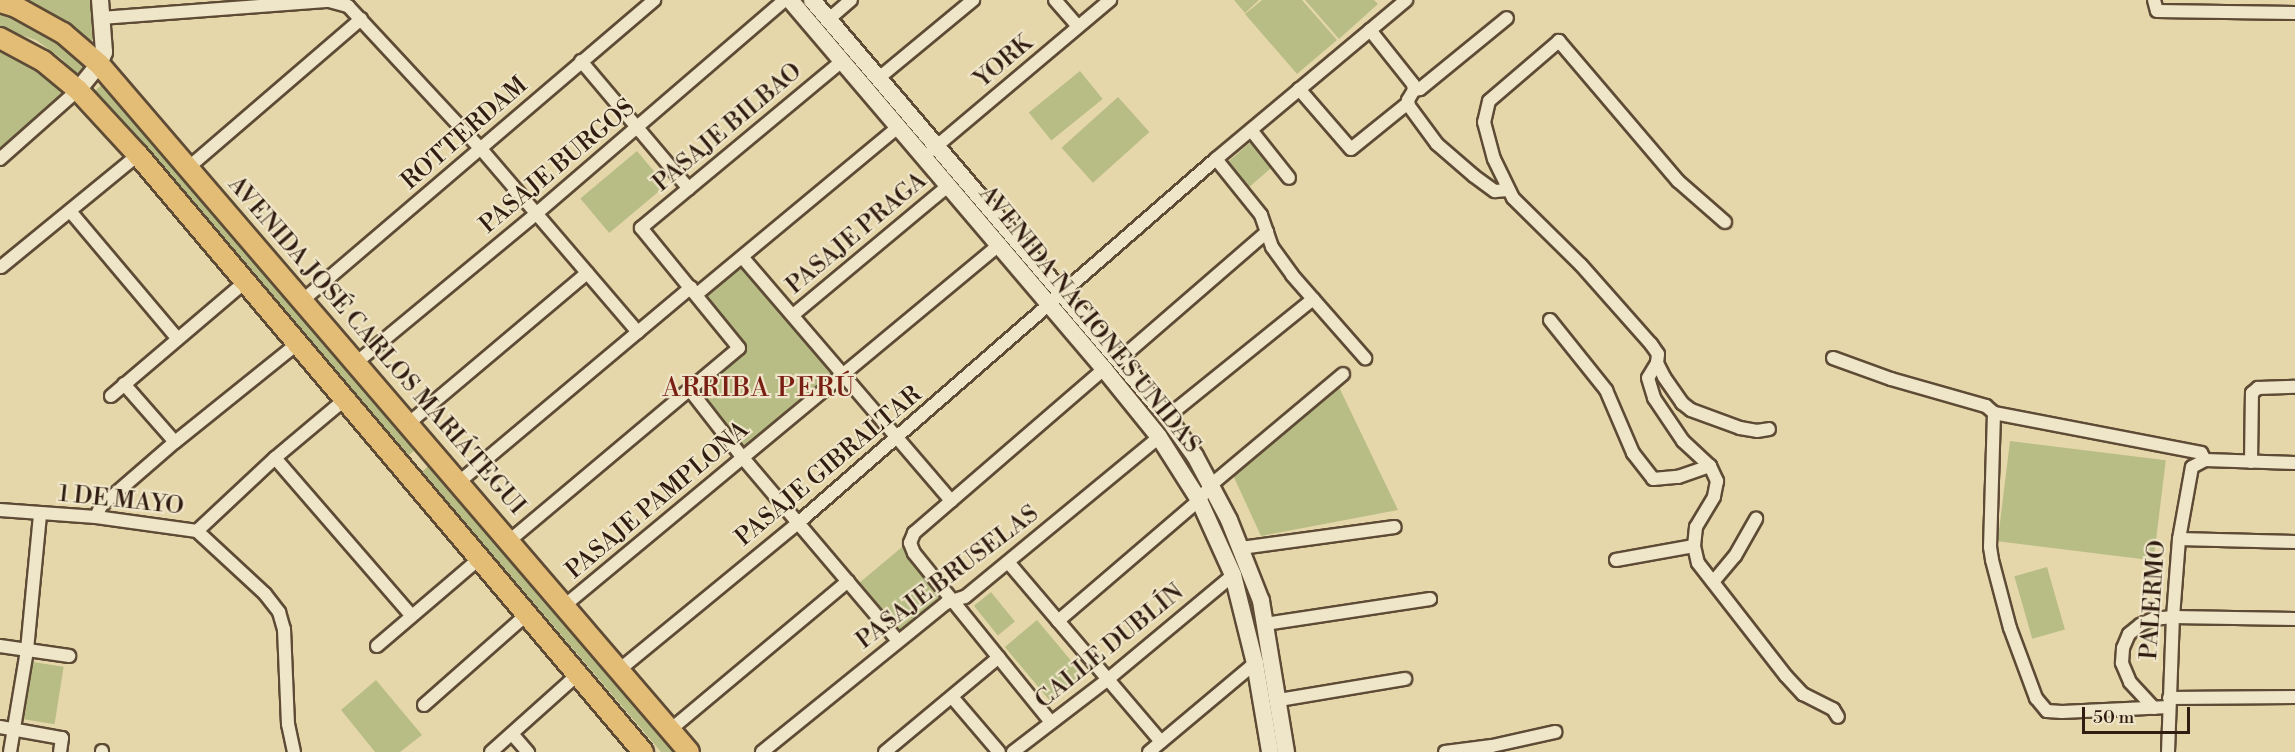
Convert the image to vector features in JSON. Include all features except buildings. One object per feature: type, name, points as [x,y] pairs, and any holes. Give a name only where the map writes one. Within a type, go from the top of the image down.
[{"type":"main road","name":"AVENIDA JOSÉ CARLOS MARIÁTEGUI","points":[[0,2],[24,11],[63,33],[99,64],[357,362],[689,752]]},
{"type":"main road","points":[[0,38],[44,61],[78,90],[138,155],[642,752]]},
{"type":"main road","points":[[404,471],[430,448]]},
{"type":"street","points":[[0,159],[78,90],[99,64],[104,52],[100,0]]},
{"type":"street","points":[[101,18],[329,0],[348,6],[481,149],[638,332]]},
{"type":"street","name":"ROTTERDAM","points":[[303,300],[654,0]]},
{"type":"street","name":"PASAJE BURGOS","points":[[357,362],[537,213],[785,0]]},
{"type":"street","name":"AVENIDA NACIONES UNIDAS","points":[[790,0],[1000,244],[1119,360],[1167,417],[1212,484],[1241,548],[1261,601],[1286,752]]},
{"type":"street","name":"AVENIDA NACIONES UNIDAS","points":[[812,0],[938,145],[1056,298],[1104,369],[1159,437],[1199,500],[1233,575],[1255,663],[1270,752]]},
{"type":"street","points":[[829,19],[851,0]]},
{"type":"street","points":[[880,77],[973,0]]},
{"type":"street","points":[[1055,0],[1078,26]]},
{"type":"street","name":"YORK","points":[[925,157],[1110,0]]},
{"type":"street","name":"PASAJE GIBRALTAR","points":[[619,670],[800,522],[1216,159],[1406,0]]},
{"type":"street","points":[[2155,6],[2295,13]]},
{"type":"street","points":[[1414,90],[1420,89],[1508,18]]},
{"type":"street","points":[[189,167],[361,19]]},
{"type":"street","points":[[1299,89],[1351,149],[1408,103],[1414,90],[1412,81],[1370,30]]},
{"type":"street","points":[[1725,222],[1678,181],[1559,41],[1493,95],[1485,109],[1484,122],[1494,159],[1508,190],[1519,206],[1581,265],[1658,354],[1657,363],[1648,378],[1654,398],[1683,441],[1710,466],[1717,488],[1696,527],[1694,546],[1698,563],[1786,676],[1803,694],[1833,709],[1838,717]]},
{"type":"street","points":[[581,61],[689,189]]},
{"type":"street","name":"PASAJE BILBAO","points":[[694,291],[641,228],[842,61]]},
{"type":"street","points":[[1408,103],[1425,130],[1449,156],[1495,191],[1508,190]]},
{"type":"street","points":[[459,482],[638,332],[743,258],[899,126]]},
{"type":"street","points":[[1251,130],[1289,178]]},
{"type":"street","points":[[1,267],[138,155]]},
{"type":"street","points":[[1216,159],[1262,214],[1272,247],[1313,299],[1365,358]]},
{"type":"street","name":"PASAJE PRAGA","points":[[793,315],[949,185]]},
{"type":"street","points":[[70,211],[177,338]]},
{"type":"street","points":[[1119,360],[1267,232]]},
{"type":"street","name":"PASAJE PAMPLONA","points":[[564,606],[1000,244]]},
{"type":"street","points":[[743,258],[951,501]]},
{"type":"street","points":[[409,423],[587,273]]},
{"type":"street","points":[[111,396],[245,282]]},
{"type":"street","points":[[508,541],[739,348],[694,291]]},
{"type":"street","points":[[1167,417],[1313,299]]},
{"type":"street","points":[[1550,320],[1606,390],[1633,453],[1653,479],[1678,477],[1710,466]]},
{"type":"street","points":[[96,517],[101,506],[175,442],[297,344]]},
{"type":"street","points":[[1833,358],[1891,379],[1986,406],[1994,413],[2201,453],[2205,460],[2295,463]]},
{"type":"street","points":[[1657,363],[1673,392],[1691,410],[1740,428],[1757,431],[1769,429]]},
{"type":"street","points":[[1050,721],[914,553],[910,543],[914,533],[1104,369]]},
{"type":"street","points":[[1058,621],[1199,500],[1212,484],[1342,374]]},
{"type":"street","points":[[123,384],[175,442]]},
{"type":"street","points":[[2252,462],[2252,393],[2258,388],[2295,387]]},
{"type":"street","points":[[690,390],[743,458],[800,522],[898,641]]},
{"type":"street","points":[[197,531],[275,458],[344,400]]},
{"type":"street","points":[[1994,413],[1990,547],[1992,560],[2024,669],[2036,698],[2047,711],[2154,708],[2169,703],[2295,697]]},
{"type":"street","name":"PASAJE BRUSELAS","points":[[762,752],[946,603],[965,597],[1159,437]]},
{"type":"street","points":[[275,458],[411,615]]},
{"type":"street","name":"PALERMO","points":[[2168,752],[2173,617],[2179,539],[2192,467],[2205,460]]},
{"type":"street","name":"1 DE MAYO","points":[[0,510],[96,517],[197,531],[265,594],[279,612],[284,629],[288,724],[294,752]]},
{"type":"street","points":[[10,752],[27,650],[40,514]]},
{"type":"street","points":[[1713,582],[1735,556],[1756,519]]},
{"type":"street","points":[[1241,548],[1395,526]]},
{"type":"street","points":[[2179,539],[2295,542]]},
{"type":"street","points":[[1616,560],[1694,546]]},
{"type":"street","points":[[377,646],[479,559]]},
{"type":"street","points":[[1008,562],[1161,742]]},
{"type":"street","name":"CALLE DUBLÍN","points":[[1014,752],[1050,721],[1107,680],[1233,575]]},
{"type":"street","points":[[670,730],[848,581]]},
{"type":"street","points":[[1265,624],[1430,599]]},
{"type":"street","points":[[424,705],[526,615]]},
{"type":"street","points":[[2154,708],[2130,682],[2122,663],[2123,648],[2129,634],[2140,625],[2153,619],[2173,617],[2295,620]]},
{"type":"street","points":[[0,646],[69,656]]},
{"type":"street","points":[[885,752],[999,657]]},
{"type":"street","points":[[1149,752],[1255,663]]},
{"type":"street","points":[[491,752],[513,735],[576,676]]},
{"type":"street","points":[[1279,700],[1405,679]]},
{"type":"street","points":[[952,697],[999,752]]},
{"type":"street","points":[[0,728],[62,738],[60,752]]},
{"type":"street","points":[[1445,752],[1493,749],[1555,732]]},
{"type":"street","points":[[513,735],[528,752]]},
{"type":"green space","points":[[4,0],[92,0],[93,39],[90,42],[85,40]]},
{"type":"green space","points":[[1234,0],[1259,0],[1245,13]]},
{"type":"green space","points":[[1262,0],[1302,0],[1337,40],[1297,74],[1245,14]]},
{"type":"green space","points":[[1305,0],[1374,0],[1378,4],[1339,39]]},
{"type":"green space","points":[[0,9],[45,28],[90,64],[78,76],[62,59],[36,40],[0,28]]},
{"type":"green space","points":[[0,49],[33,62],[67,90],[0,148]]},
{"type":"green space","points":[[1080,71],[1103,99],[1051,141],[1029,113]]},
{"type":"green space","points":[[105,82],[421,445],[408,456],[93,92]]},
{"type":"green space","points":[[1118,97],[1149,132],[1093,183],[1062,148]]},
{"type":"green space","points":[[1252,141],[1274,166],[1246,190],[1225,165]]},
{"type":"green space","points":[[637,151],[666,185],[609,233],[580,199]]},
{"type":"green space","points":[[742,262],[839,371],[742,451],[693,390],[743,348],[700,295]]},
{"type":"green space","points":[[1338,385],[1398,510],[1261,536],[1232,473]]},
{"type":"green space","points":[[2010,441],[2166,460],[2154,560],[1998,541]]},
{"type":"green space","points":[[432,462],[684,752],[661,752],[422,472]]},
{"type":"green space","points":[[902,547],[947,601],[902,639],[857,585]]},
{"type":"green space","points":[[2047,567],[2065,629],[2032,639],[2014,576]]},
{"type":"green space","points":[[991,592],[1015,622],[998,635],[974,606]]},
{"type":"green space","points":[[1037,620],[1084,676],[1052,703],[1005,647]]},
{"type":"green space","points":[[33,662],[64,667],[55,724],[24,719]]},
{"type":"green space","points":[[376,680],[422,735],[400,752],[375,752],[341,710]]},
{"type":"district","name":"ARRIBA PERÚ","points":[[759,389]]}]
